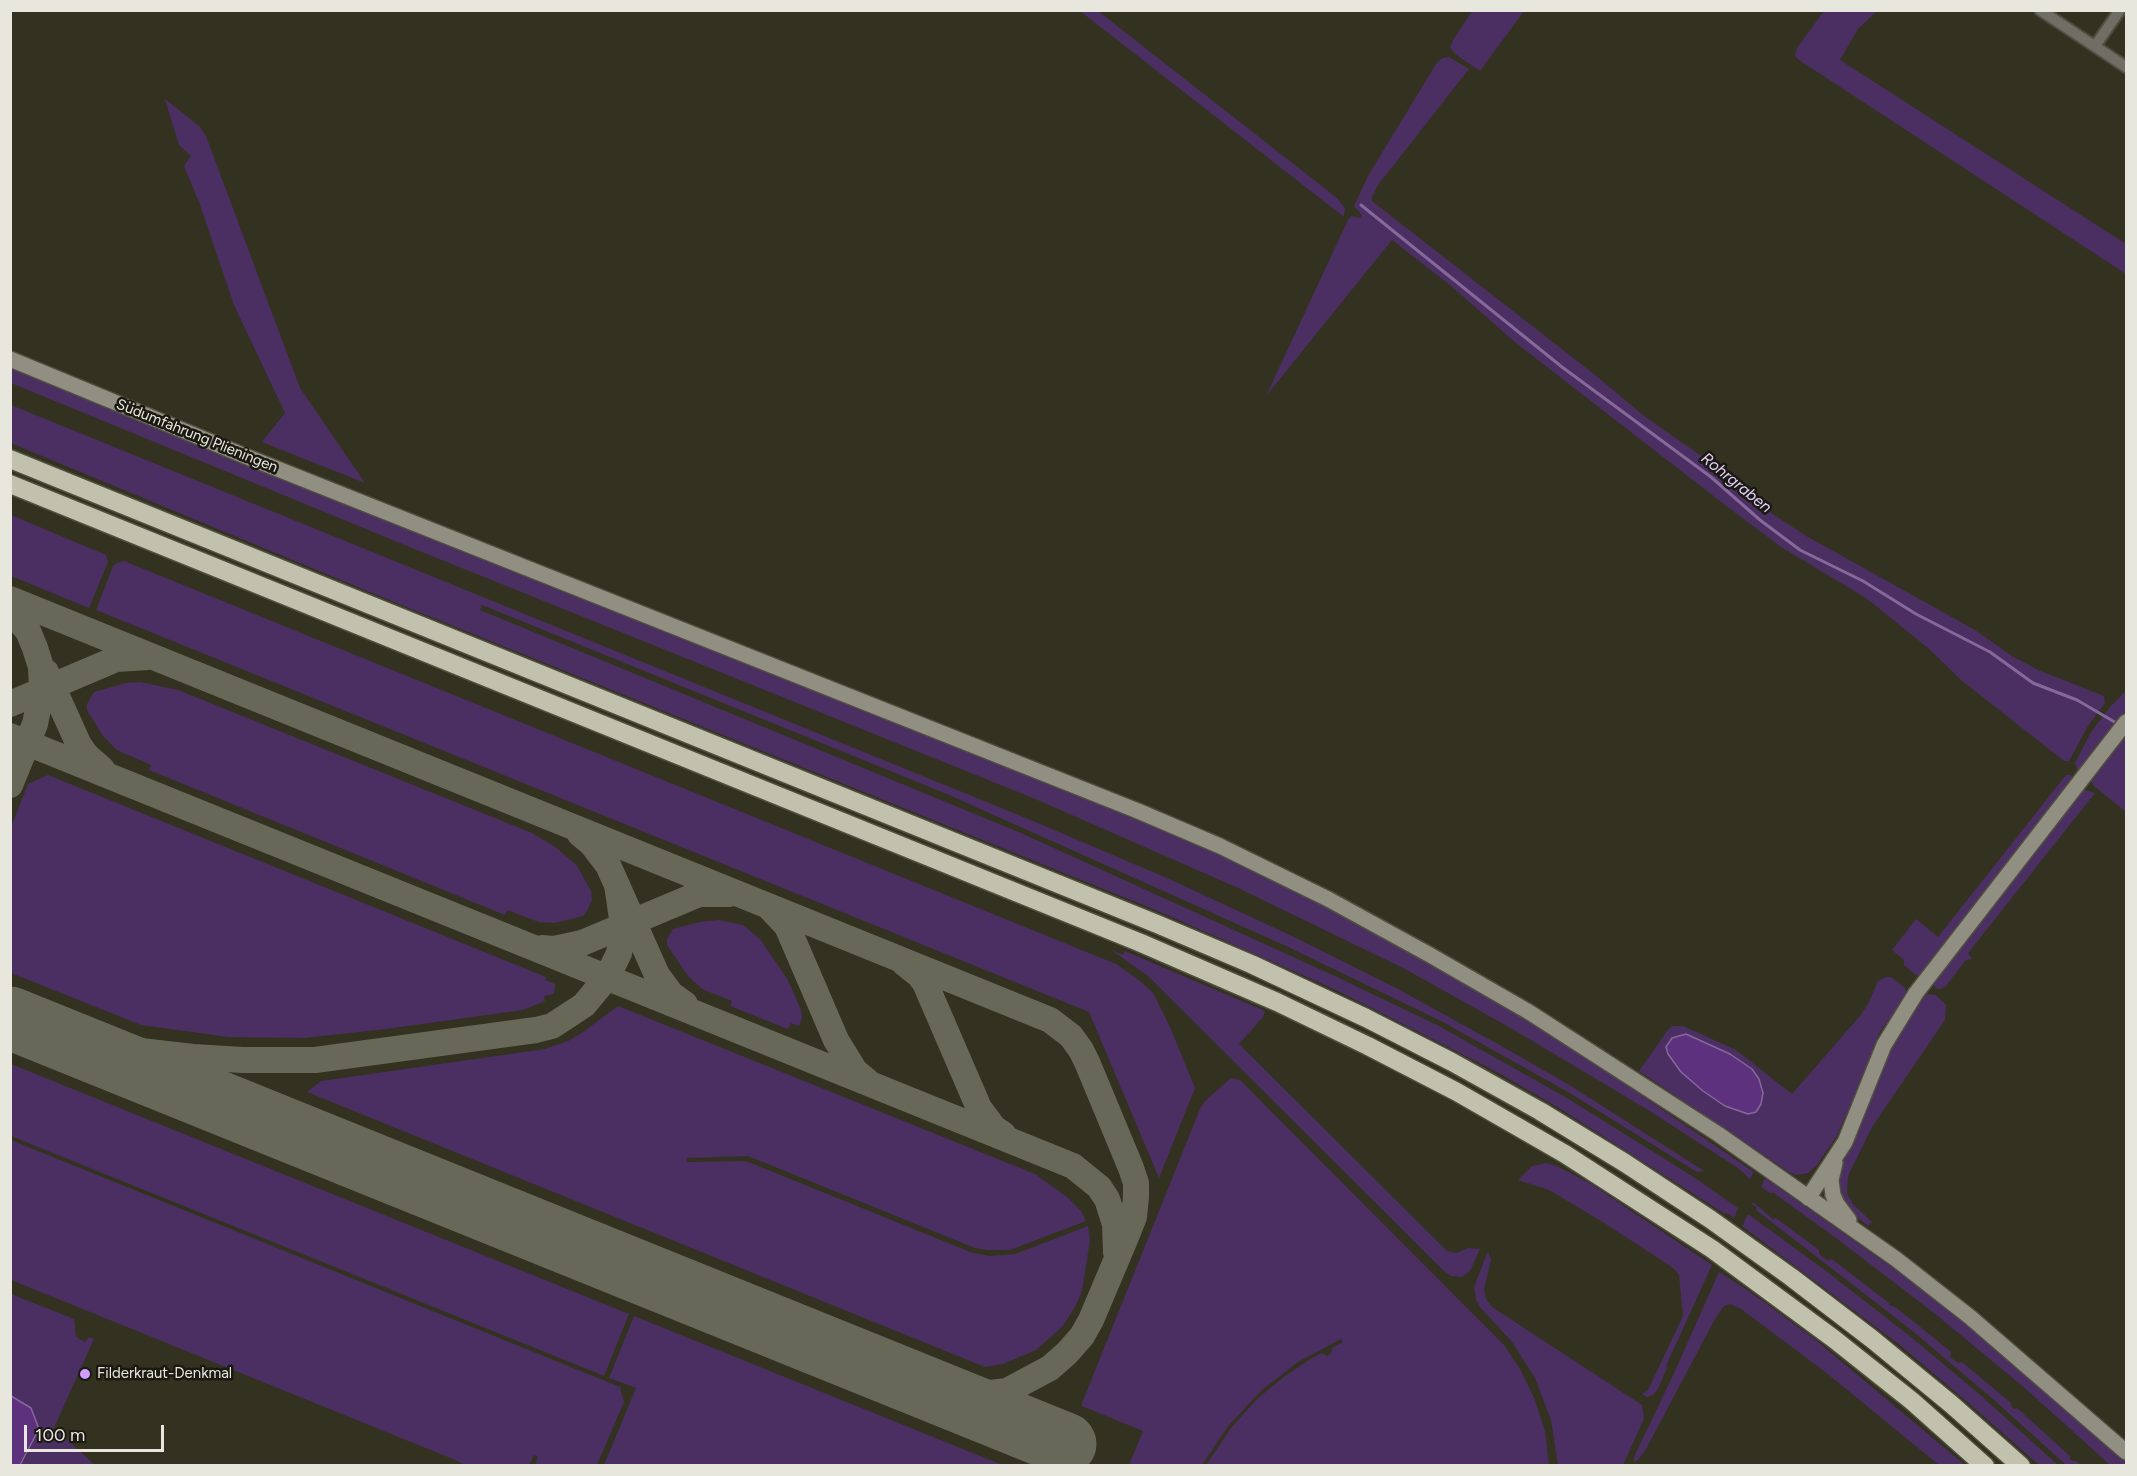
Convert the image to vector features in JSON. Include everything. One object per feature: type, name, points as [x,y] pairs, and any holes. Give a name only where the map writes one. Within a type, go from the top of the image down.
[{"type":"highway","points":[[10,459],[1120,909],[1241,960],[1366,1018],[1452,1062],[1540,1112],[1625,1163],[1710,1219],[1872,1339],[2021,1466]]},
{"type":"highway","points":[[10,484],[1132,939],[1277,1002],[1350,1037],[1448,1087],[1534,1136],[1690,1234],[1834,1339],[1912,1401],[1985,1466]]},
{"type":"main road","name":"Südumfahrung Plieningen","points":[[10,359],[384,511],[1098,794],[1267,868],[1387,930],[1563,1033],[1682,1110],[1861,1234]]},
{"type":"main road","points":[[1808,1198],[1838,1155],[1853,1125],[1884,1045],[1910,1001],[1941,958],[2127,722]]},
{"type":"main road","points":[[1838,1155],[1831,1180],[1833,1198],[1861,1234],[1970,1317],[2127,1452]]},
{"type":"street","points":[[2040,10],[2127,67]]},
{"type":"street","points":[[2095,46],[2120,10]]},
{"type":"shaded area","points":[[1080,11],[1098,11],[1337,198],[1345,208],[1344,217]]},
{"type":"shaded area","points":[[1472,11],[1524,11],[1480,71],[1455,54],[1450,47]]},
{"type":"shaded area","points":[[1824,11],[1877,11],[1858,29],[1840,60],[2126,244],[2126,274],[1799,60],[1795,56],[1797,48]]},
{"type":"shaded area","points":[[1449,57],[1469,69],[1378,185],[1372,201],[1599,378],[1644,416],[1700,455],[1771,513],[1808,537],[1975,630],[2012,656],[2038,670],[2104,696],[2105,703],[2088,726],[2069,761],[2064,761],[1961,680],[1928,648],[1866,598],[1781,547],[1725,505],[1516,343],[1450,285],[1392,240],[1266,396],[1348,220],[1351,216],[1360,218],[1362,215],[1354,206],[1368,176],[1436,64],[1442,58]]},
{"type":"shaded area","points":[[165,99],[199,126],[206,136],[300,388],[365,483],[262,442],[285,413],[234,305],[199,202],[184,166],[191,156],[179,145]]},
{"type":"shaded area","points":[[10,367],[236,460],[1106,805],[1242,863],[1364,925],[1554,1036],[1754,1172],[1750,1179],[1738,1168],[1648,1110],[1514,1030],[1405,969],[1236,887],[1033,798],[417,550],[11,383]]},
{"type":"shaded area","points":[[11,405],[1026,818],[1167,878],[1292,936],[1398,989],[1505,1048],[1571,1086],[1704,1171],[1697,1172],[1568,1092],[1441,1021],[1286,946],[947,794],[482,605],[480,610],[1021,833],[1439,1026],[1567,1098],[1692,1176],[1738,1208],[1734,1218],[1497,1072],[1336,990],[1158,911],[372,593],[11,443]]},
{"type":"shaded area","points":[[11,515],[106,555],[108,562],[89,608],[11,576]]},
{"type":"shaded area","points":[[124,561],[1116,964],[1153,993],[1170,1027],[1195,1088],[1159,1178],[1089,1012],[96,610],[113,566]]},
{"type":"shaded area","points":[[140,682],[178,690],[532,833],[557,848],[577,866],[591,891],[592,900],[587,911],[583,916],[555,923],[539,922],[507,910],[505,915],[149,770],[151,765],[117,750],[103,736],[87,710],[87,704],[94,692],[126,683]]},
{"type":"shaded area","points":[[2126,691],[2126,714],[2081,770],[2077,770],[2075,763],[2091,732]]},
{"type":"shaded area","points":[[2126,733],[2126,812],[2091,781]]},
{"type":"shaded area","points":[[48,775],[546,977],[545,980],[555,984],[554,994],[544,996],[545,1001],[523,1010],[386,1029],[304,1038],[228,1037],[141,1025],[11,973],[11,827],[28,784]]},
{"type":"shaded area","points":[[2066,775],[2071,775],[2074,780],[1922,975],[1917,976],[1892,950],[1916,919],[1938,937]]},
{"type":"shaded area","points":[[2082,789],[2095,793],[1968,953],[1972,959],[1966,960],[1945,987],[1935,988],[1932,982]]},
{"type":"shaded area","points":[[719,920],[743,925],[760,939],[788,980],[801,1010],[802,1018],[799,1026],[791,1023],[788,1029],[730,1006],[732,1001],[702,989],[688,976],[667,945],[667,939],[673,929]]},
{"type":"shaded area","points":[[1110,949],[1123,955],[1125,951],[1265,1011],[1263,1017],[1239,1044],[1447,1251],[1456,1253],[1468,1248],[1480,1249],[1470,1271],[1462,1277],[1446,1273],[1148,976]]},
{"type":"shaded area","points":[[1891,977],[1908,993],[1880,1032],[1836,1137],[1817,1165],[1808,1173],[1796,1175],[1789,1172],[1639,1071],[1667,1031],[1672,1026],[1683,1026],[1736,1050],[1792,1094],[1860,1016],[1878,981]]},
{"type":"shaded area","points":[[1925,994],[1936,995],[1946,1005],[1945,1020],[1872,1127],[1848,1176],[1847,1194],[1853,1204],[1872,1222],[1868,1226],[1840,1203],[1837,1171],[1891,1048],[1903,1024]]},
{"type":"shaded area","points":[[618,1006],[1035,1174],[1067,1197],[1081,1211],[1086,1221],[1010,1250],[987,1250],[975,1248],[748,1156],[687,1158],[687,1162],[746,1161],[973,1253],[989,1256],[1015,1254],[1088,1226],[1090,1240],[1082,1291],[1063,1326],[1036,1350],[1003,1364],[985,1367],[307,1092],[321,1081],[545,1049],[568,1041]]},
{"type":"shaded area","points":[[1686,1034],[1730,1054],[1752,1069],[1759,1079],[1763,1093],[1761,1104],[1756,1112],[1748,1114],[1725,1106],[1681,1072],[1668,1054],[1666,1047],[1672,1038]]},
{"type":"shaded area","points":[[11,1064],[629,1314],[604,1376],[11,1136]]},
{"type":"shaded area","points":[[1231,1078],[1240,1080],[1504,1345],[1520,1369],[1535,1400],[1545,1431],[1549,1465],[1206,1465],[1231,1428],[1258,1398],[1312,1358],[1322,1353],[1327,1356],[1331,1353],[1332,1348],[1343,1342],[1341,1339],[1298,1362],[1262,1390],[1228,1426],[1202,1465],[1129,1465],[1143,1431],[1082,1406],[1082,1403],[1200,1109],[1205,1101]]},
{"type":"shaded area","points":[[11,1140],[620,1387],[624,1402],[597,1465],[535,1465],[538,1457],[534,1455],[529,1465],[465,1465],[11,1280]]},
{"type":"shaded area","points":[[1546,1163],[1559,1167],[1591,1184],[1712,1265],[1666,1366],[1658,1389],[1653,1395],[1647,1397],[1642,1394],[1648,1390],[1683,1316],[1679,1275],[1673,1268],[1606,1224],[1549,1190],[1518,1180],[1532,1166]]},
{"type":"shaded area","points":[[1765,1178],[1910,1280],[1973,1330],[2107,1442],[2126,1459],[2126,1465],[2110,1465],[2027,1390],[1934,1313],[1840,1241],[1774,1193],[1761,1187]]},
{"type":"shaded area","points":[[1753,1202],[1773,1219],[1776,1218],[1819,1250],[1819,1254],[1828,1261],[1832,1259],[1918,1325],[1951,1352],[1950,1357],[1958,1363],[1962,1362],[2011,1403],[2014,1409],[2017,1408],[2070,1456],[2070,1459],[2081,1465],[2066,1465],[1910,1329],[1756,1210]]},
{"type":"shaded area","points":[[1748,1214],[1911,1337],[2058,1465],[2039,1465],[1901,1346],[1742,1226]]},
{"type":"shaded area","points":[[1488,1251],[1491,1260],[1484,1289],[1486,1299],[1492,1307],[1642,1405],[1644,1419],[1623,1465],[1558,1465],[1551,1420],[1535,1378],[1512,1342],[1476,1300],[1474,1287]]},
{"type":"shaded area","points":[[1719,1272],[1817,1341],[1965,1465],[1939,1465],[1824,1371],[1741,1309],[1730,1304],[1724,1306],[1715,1319],[1646,1449],[1634,1462],[1634,1457]]},
{"type":"shaded area","points":[[11,1294],[74,1319],[76,1337],[85,1342],[89,1337],[94,1339],[53,1430],[60,1433],[95,1465],[20,1465],[28,1453],[31,1408],[11,1396]]},
{"type":"shaded area","points":[[634,1316],[1003,1465],[604,1465],[636,1388],[609,1378]]},
{"type":"shaded area","points":[[11,1396],[31,1408],[39,1429],[20,1465],[11,1465]]},
{"type":"waterway","name":"Rohrgraben","points":[[1361,205],[1562,367],[1711,477],[1760,520],[1800,550],[1863,581],[1916,614],[1990,652],[2033,683],[2077,700],[2118,724]]},
{"type":"taxiway","points":[[10,599],[1050,1020],[1071,1036],[1087,1062],[1131,1168],[1136,1183],[1134,1217],[1091,1320],[1082,1336],[1067,1353],[1050,1368],[1007,1391],[973,1395],[936,1392]]},
{"type":"taxiway","points":[[10,610],[28,631],[35,648],[41,667],[42,690],[35,724],[10,785]]},
{"type":"taxiway","points":[[10,704],[116,659],[148,657]]},
{"type":"taxiway","points":[[46,672],[79,745],[86,755],[102,769]]},
{"type":"taxiway","points":[[10,736],[1073,1166],[1099,1187],[1107,1199],[1115,1224],[1116,1252]]},
{"type":"taxiway","points":[[580,834],[592,844],[608,865],[657,975],[671,994],[685,1004]]},
{"type":"taxiway","points":[[71,1043],[193,1057],[315,1060],[552,1026],[584,1005],[608,976],[619,953],[623,925],[617,885]]},
{"type":"taxiway","points":[[542,948],[554,949],[582,943],[699,894],[729,894]]},
{"type":"taxiway","points":[[770,908],[787,926],[836,1040],[855,1071],[867,1081]]},
{"type":"taxiway","points":[[904,963],[925,983],[979,1108],[994,1128],[1003,1134]]},
{"type":"runway","points":[[10,1018],[1065,1444]]},
{"type":"place","name":"Filderkraut-Denkmal","points":[[85,1374]]}]
